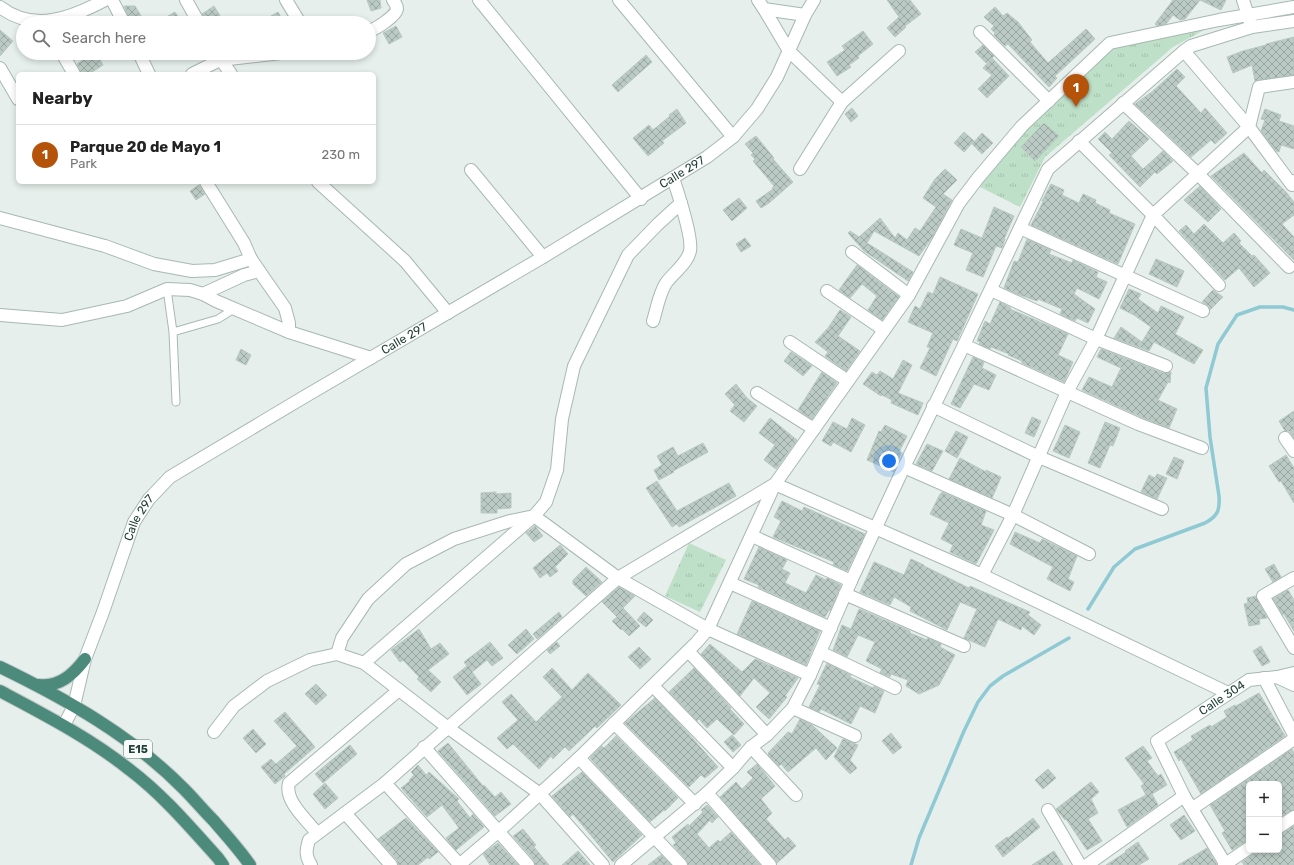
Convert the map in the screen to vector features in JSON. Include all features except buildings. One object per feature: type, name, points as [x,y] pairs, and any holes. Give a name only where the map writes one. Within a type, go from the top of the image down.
[{"type":"highway","points":[[39,685],[47,686],[66,679],[76,671],[85,659]]},
{"type":"highway","name":"E15","points":[[0,667],[39,685],[74,706],[113,730],[150,758],[185,789],[240,851],[250,865]]},
{"type":"highway","name":"E15","points":[[0,691],[64,725],[125,766],[166,801],[223,865]]},
{"type":"street","points":[[70,16],[88,10],[105,0]]},
{"type":"street","points":[[112,0],[120,16]]},
{"type":"street","points":[[186,0],[195,16]]},
{"type":"street","points":[[286,0],[296,16]]},
{"type":"street","points":[[376,27],[394,15],[397,10],[397,5],[393,0]]},
{"type":"street","points":[[479,0],[641,199]]},
{"type":"street","points":[[619,0],[733,137]]},
{"type":"street","name":"Calle 297","points":[[64,725],[74,706],[85,659],[134,522],[149,499],[170,477],[543,258],[708,157],[733,137],[757,109],[777,77],[805,15],[814,0]]},
{"type":"street","points":[[1244,0],[1252,27]]},
{"type":"street","points":[[761,3],[805,15]]},
{"type":"street","points":[[761,3],[789,51],[842,102]]},
{"type":"street","points":[[0,7],[16,17]]},
{"type":"street","points":[[385,782],[460,865],[579,758],[688,651],[708,629],[775,484],[909,295],[959,203],[1022,126],[1091,59],[1110,43],[1248,14],[1294,7]]},
{"type":"street","points":[[621,865],[654,836],[708,793],[751,748],[767,735],[793,708],[810,675],[845,594],[904,467],[991,290],[1048,169],[1191,46],[1252,27],[1294,21]]},
{"type":"street","points":[[980,32],[1049,101]]},
{"type":"street","points":[[800,169],[842,102],[899,51]]},
{"type":"street","points":[[1184,51],[1249,127],[1293,185]]},
{"type":"street","points":[[66,60],[73,72]]},
{"type":"street","points":[[142,60],[148,72]]},
{"type":"street","points":[[195,72],[212,60]]},
{"type":"street","points":[[221,60],[230,72]]},
{"type":"street","points":[[0,68],[16,96]]},
{"type":"street","points":[[982,575],[1014,515],[1067,392],[1096,339],[1124,275],[1153,215],[1249,127],[1259,87],[1294,82]]},
{"type":"street","points":[[1123,103],[1198,174],[1288,267]]},
{"type":"street","points":[[1079,141],[1153,215],[1219,286]]},
{"type":"street","points":[[471,170],[543,258]]},
{"type":"street","points":[[653,321],[660,295],[666,283],[679,268],[690,251],[691,243],[673,178]]},
{"type":"street","points":[[207,184],[244,243],[251,259],[286,308],[289,332]]},
{"type":"street","points":[[320,184],[405,261],[448,314]]},
{"type":"street","points":[[364,663],[534,516],[546,502],[557,470],[562,419],[574,366],[628,255],[656,225],[681,203]]},
{"type":"street","points":[[0,218],[106,246],[154,264],[192,272],[215,270],[251,259]]},
{"type":"street","points":[[1020,228],[1203,311]]},
{"type":"street","points":[[852,252],[909,295]]},
{"type":"street","points":[[203,294],[244,275],[259,271]]},
{"type":"street","points":[[0,315],[62,320],[127,306],[167,289],[190,290],[203,294],[289,332],[371,358]]},
{"type":"street","points":[[991,290],[1096,339],[1166,366]]},
{"type":"street","points":[[827,291],[884,330]]},
{"type":"street","points":[[790,342],[848,381]]},
{"type":"street","points":[[964,345],[1138,424],[1202,448]]},
{"type":"street","points":[[757,393],[814,429]]},
{"type":"street","points":[[933,406],[1039,457],[1162,508]]},
{"type":"street","points":[[1285,438],[1294,451]]},
{"type":"street","points":[[904,467],[1014,515],[1089,554]]},
{"type":"street","points":[[775,484],[982,575],[1228,693]]},
{"type":"street","points":[[311,865],[306,858],[306,848],[309,840],[385,782],[618,578],[775,484]]},
{"type":"street","points":[[337,654],[342,638],[368,599],[406,564],[454,540],[510,521],[534,516],[618,578],[708,629],[810,675]]},
{"type":"street","points":[[752,536],[851,581]]},
{"type":"street","points":[[1294,578],[1263,596],[1294,648]]},
{"type":"street","points":[[730,583],[831,628]]},
{"type":"street","points":[[845,594],[964,646]]},
{"type":"street","points":[[688,651],[767,735]]},
{"type":"street","points":[[820,652],[895,688]]},
{"type":"street","points":[[214,732],[234,706],[268,681],[310,660],[337,654],[364,663],[447,727],[540,794],[603,865]]},
{"type":"street","name":"Calle 304","points":[[1184,796],[1157,741],[1248,680],[1277,677],[1294,673]]},
{"type":"street","points":[[1277,677],[1294,685]]},
{"type":"street","points":[[1264,678],[1294,735]]},
{"type":"street","points":[[653,686],[733,768]]},
{"type":"street","points":[[317,833],[290,800],[287,789],[289,783],[399,690]]},
{"type":"street","points":[[793,708],[855,736]]},
{"type":"street","points":[[614,723],[695,804]]},
{"type":"street","points":[[1193,808],[1294,739]]},
{"type":"street","points":[[424,747],[528,865]]},
{"type":"street","points":[[751,748],[796,795]]},
{"type":"street","points":[[579,758],[681,865]]},
{"type":"street","points":[[708,793],[770,865]]},
{"type":"street","points":[[1087,865],[1184,796],[1193,808],[1225,865],[1246,850]]},
{"type":"street","points":[[1048,810],[1080,865]]},
{"type":"street","points":[[345,813],[391,865]]},
{"type":"street","points":[[1282,825],[1294,817]]},
{"type":"lane","points":[[167,289],[173,332],[176,402]]},
{"type":"lane","points":[[173,332],[218,319],[234,309]]},
{"type":"green space","points":[[1206,29],[1173,47],[1045,157],[1020,207],[980,187],[986,176],[1024,131],[1112,47]]},
{"type":"green space","points":[[689,543],[726,560],[700,612],[665,596]]},
{"type":"waterway","points":[[1088,609],[1114,567],[1135,549],[1205,523],[1213,518],[1218,509],[1219,496],[1210,437],[1206,388],[1218,344],[1237,315],[1260,307],[1283,307],[1294,310]]},
{"type":"waterway","points":[[911,865],[919,838],[964,731],[978,702],[990,686],[1003,676],[1069,638]]},
{"type":"place","name":"Parque 20 de Mayo 1","points":[[1076,107]]}]
